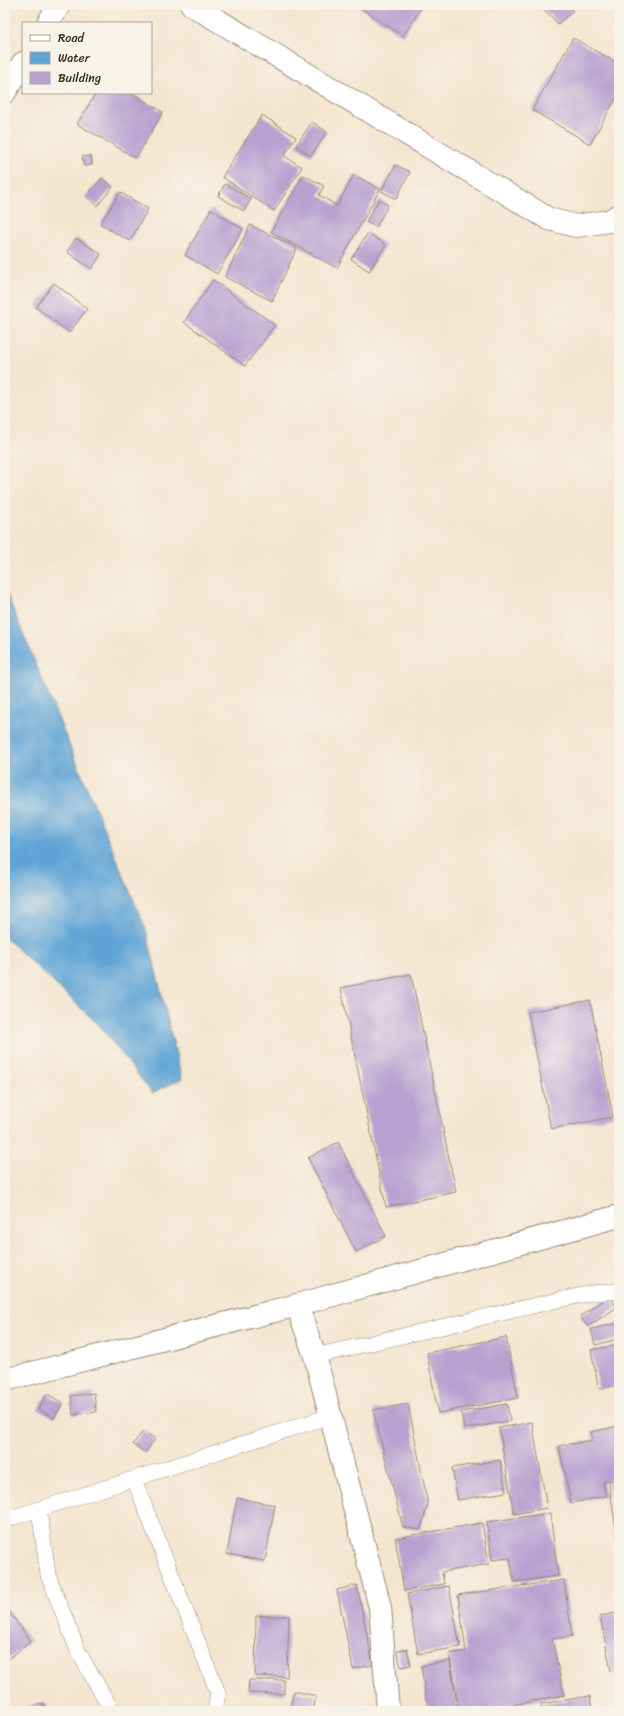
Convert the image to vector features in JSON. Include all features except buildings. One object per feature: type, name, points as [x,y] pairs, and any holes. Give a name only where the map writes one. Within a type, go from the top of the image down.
[{"type":"main road","points":[[49,22],[59,5]]},
{"type":"main road","points":[[192,5],[549,219],[576,226],[609,221],[619,215]]},
{"type":"main road","points":[[5,92],[22,65]]},
{"type":"main road","points":[[5,1380],[297,1305],[619,1216]]},
{"type":"main road","points":[[297,1305],[315,1356],[380,1607],[388,1711]]},
{"type":"lane","points":[[315,1356],[592,1293],[619,1291]]},
{"type":"lane","points":[[5,1520],[330,1416]]},
{"type":"lane","points":[[134,1479],[218,1693],[215,1711]]},
{"type":"lane","points":[[39,1509],[48,1575],[78,1651],[112,1711]]},
{"type":"water","points":[[5,590],[146,930],[182,1079],[152,1093],[100,1026],[5,937]]}]
